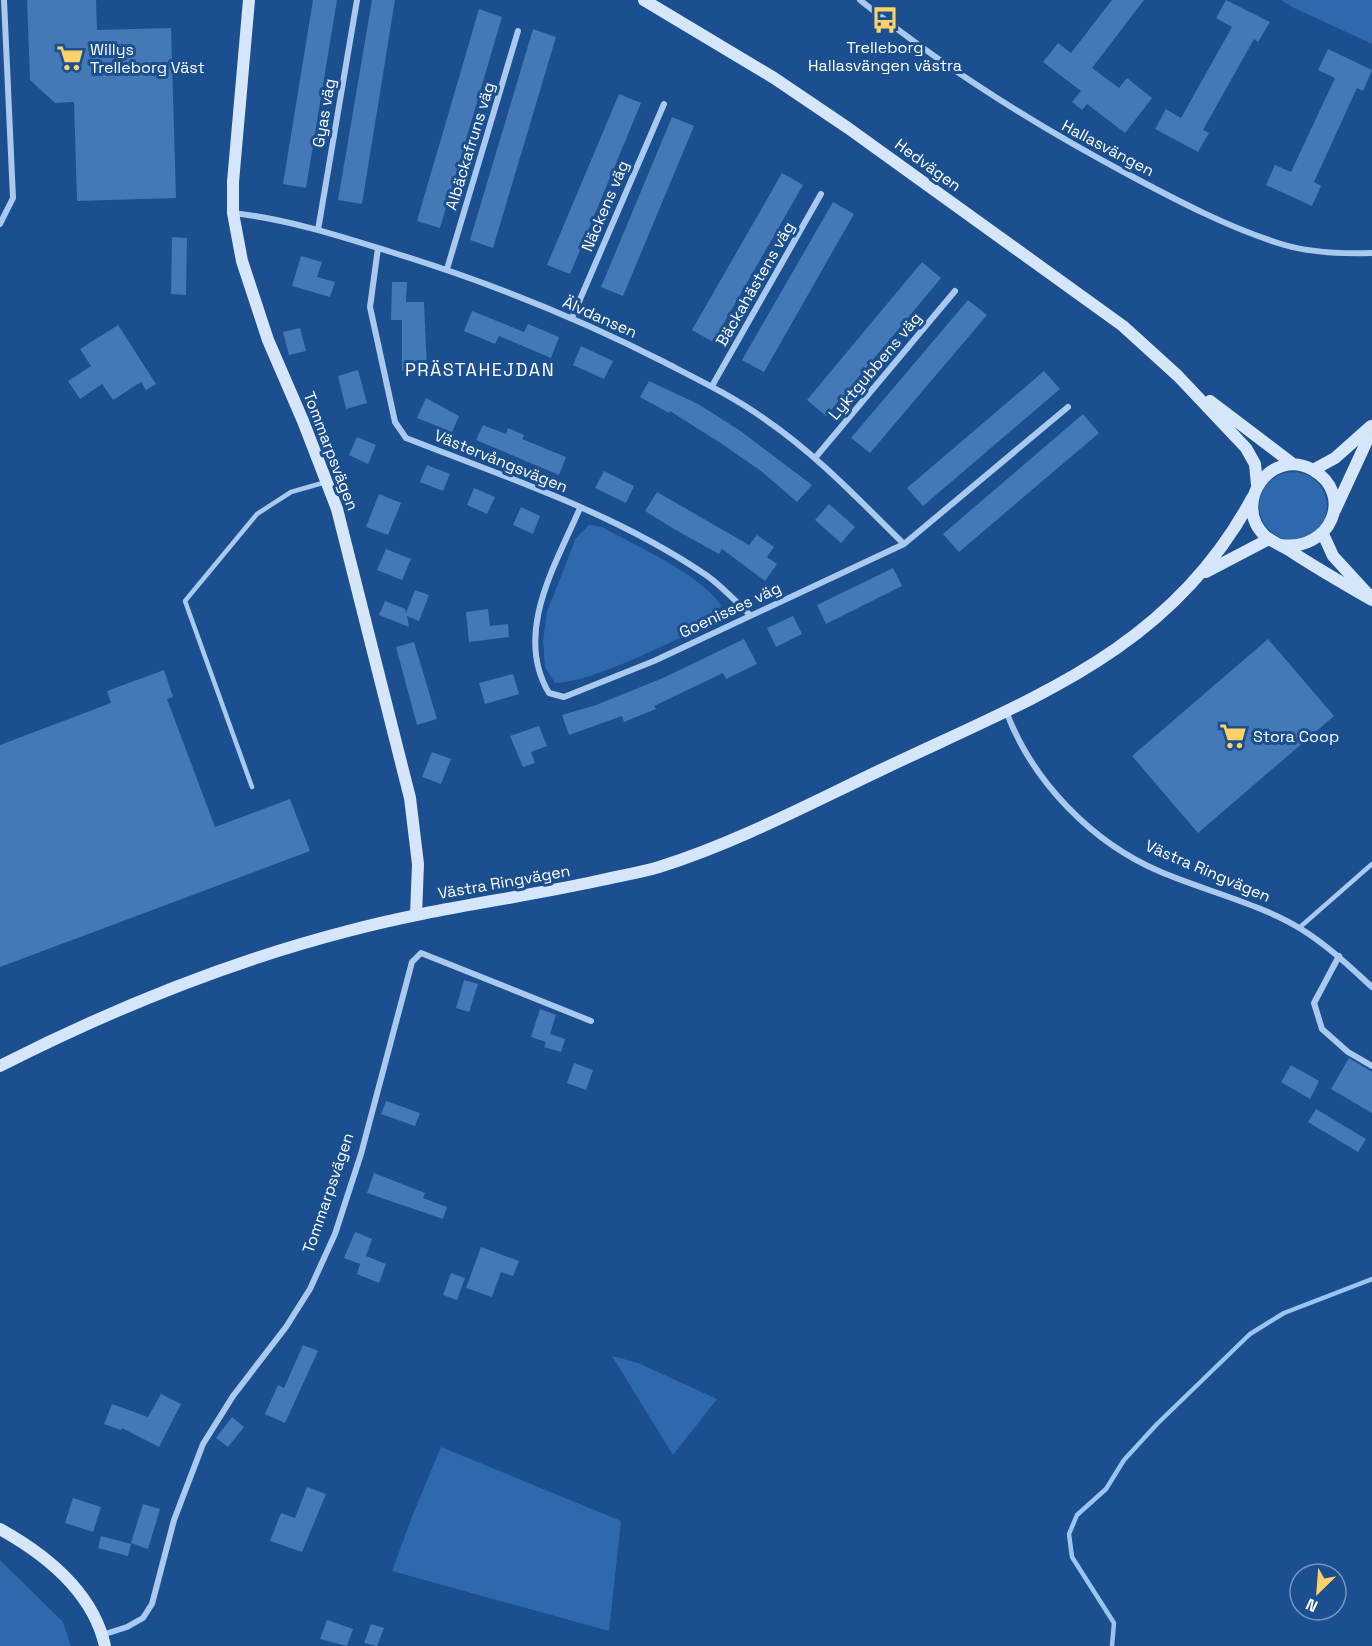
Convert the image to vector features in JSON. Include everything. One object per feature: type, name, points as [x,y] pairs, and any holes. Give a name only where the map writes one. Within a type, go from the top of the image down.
[{"type":"main road","name":"Tommarpsvägen","points":[[249,0],[234,171],[233,213],[242,261],[253,299],[337,509],[410,798],[418,864],[416,915]]},
{"type":"main road","name":"Hedvägen","points":[[644,0],[774,78],[848,128],[1124,326],[1178,376],[1246,448],[1255,464],[1257,485]]},
{"type":"main road","name":"Hedvägen","points":[[1178,376],[1293,464],[1313,470]]},
{"type":"main road","points":[[1333,514],[1331,490],[1324,479],[1313,470],[1335,458],[1372,425]]},
{"type":"main road","points":[[1281,545],[1306,545],[1323,534],[1372,430]]},
{"type":"main road","points":[[1293,464],[1273,470],[1257,485],[1252,498],[1254,521],[1269,539],[1372,599]]},
{"type":"main road","name":"Västra Ringvägen","points":[[0,1066],[47,1042],[228,967],[348,931],[416,915],[541,893],[656,868],[731,842],[1074,678],[1129,640],[1166,610],[1199,576],[1235,530],[1252,498]]},
{"type":"main road","points":[[1323,534],[1333,556],[1372,599]]},
{"type":"main road","name":"Västra Ringvägen","points":[[1199,576],[1269,539]]},
{"type":"main road","name":"Tommarpsvägen","points":[[0,1529],[35,1549],[51,1562],[87,1606],[104,1640]]},
{"type":"street","points":[[0,224],[13,198],[4,0]]},
{"type":"street","name":"Gyas väg","points":[[318,230],[357,0]]},
{"type":"street","name":"Hallasvängen","points":[[860,0],[994,98],[1060,138],[1167,195],[1279,244],[1321,252],[1372,253]]},
{"type":"street","name":"Albäckafruns väg","points":[[447,269],[518,31]]},
{"type":"street","name":"Näckens väg","points":[[572,318],[664,104]]},
{"type":"street","name":"Bäckahästens väg","points":[[712,386],[821,194]]},
{"type":"street","name":"Älvdansen","points":[[233,213],[318,230],[447,269],[572,318],[712,386],[766,420],[815,458],[904,544]]},
{"type":"street","name":"Västervångsvägen","points":[[378,248],[370,307],[394,422],[406,438],[645,536],[699,570],[750,615]]},
{"type":"street","name":"Lyktgubbens väg","points":[[815,458],[955,291]]},
{"type":"street","name":"Goenisses väg","points":[[580,508],[536,619],[535,653],[541,680],[549,693],[564,697],[654,661],[904,544],[1068,407]]},
{"type":"street","name":"Västra Ringvägen","points":[[1006,711],[1018,740],[1049,785],[1070,811],[1109,843],[1158,871],[1299,928],[1339,956],[1372,987]]},
{"type":"street","name":"Tommarpsvägen","points":[[104,1640],[143,1618],[148,1611],[174,1520],[203,1444],[233,1396],[286,1327],[310,1289],[327,1251],[361,1155],[411,962],[421,953],[591,1021]]},
{"type":"street","points":[[1339,956],[1314,1003],[1322,1029],[1339,1044],[1372,1066]]},
{"type":"lane","points":[[252,788],[185,601],[257,514],[291,492],[327,482]]},
{"type":"lane","points":[[1299,928],[1372,864]]},
{"type":"shaded area","points":[[1281,0],[1372,0],[1372,44],[1292,7]]},
{"type":"shaded area","points":[[1293,472],[1306,475],[1317,482],[1324,493],[1327,506],[1324,519],[1317,530],[1306,537],[1293,540],[1280,537],[1269,530],[1262,519],[1259,506],[1262,493],[1269,482],[1280,475]]},
{"type":"shaded area","points":[[589,525],[602,527],[666,561],[697,581],[721,605],[715,621],[658,648],[613,668],[572,681],[555,683],[545,667],[543,641],[547,612],[576,538]]},
{"type":"shaded area","points":[[612,1356],[638,1363],[717,1399],[673,1455]]},
{"type":"shaded area","points":[[441,1447],[621,1521],[609,1631],[392,1571]]},
{"type":"shaded area","points":[[0,1560],[63,1622],[71,1646],[0,1646]]},
{"type":"building","points":[[27,0],[96,0],[97,30],[171,28],[176,198],[77,201],[74,102],[55,103],[30,80]]},
{"type":"building","points":[[313,0],[337,0],[306,188],[283,184]]},
{"type":"building","points":[[372,0],[395,0],[362,204],[338,200]]},
{"type":"building","points":[[1112,0],[1144,0],[1092,68],[1119,88],[1127,78],[1152,98],[1125,133],[1087,104],[1082,110],[1072,102],[1081,91],[1043,62],[1058,43],[1071,53]]},
{"type":"building","points":[[1226,0],[1270,22],[1258,42],[1254,39],[1203,130],[1209,133],[1198,152],[1155,129],[1166,109],[1181,118],[1232,27],[1216,18]]},
{"type":"building","points":[[479,9],[502,17],[440,228],[417,221]]},
{"type":"building","points":[[533,29],[556,37],[493,248],[470,240]]},
{"type":"building","points":[[1328,49],[1372,70],[1363,91],[1357,88],[1314,182],[1321,186],[1312,206],[1266,185],[1275,165],[1291,172],[1335,78],[1318,70]]},
{"type":"building","points":[[619,94],[641,103],[570,274],[547,265]]},
{"type":"building","points":[[672,117],[694,126],[623,296],[601,287]]},
{"type":"building","points":[[782,173],[803,185],[713,342],[692,330]]},
{"type":"building","points":[[833,202],[854,214],[764,372],[742,360]]},
{"type":"building","points":[[172,237],[187,238],[186,295],[171,294]]},
{"type":"building","points":[[301,256],[322,262],[317,277],[335,282],[330,297],[292,286]]},
{"type":"building","points":[[922,262],[941,278],[826,416],[807,400]]},
{"type":"building","points":[[392,282],[407,282],[406,302],[424,302],[427,371],[402,371],[402,320],[391,320]]},
{"type":"building","points":[[968,300],[987,315],[870,453],[851,438]]},
{"type":"building","points":[[472,311],[524,332],[528,324],[559,337],[551,358],[499,336],[495,344],[464,331]]},
{"type":"building","points":[[118,325],[156,384],[146,390],[141,382],[113,400],[102,384],[80,399],[68,381],[91,366],[80,349]]},
{"type":"building","points":[[300,328],[306,351],[289,355],[283,332]]},
{"type":"building","points":[[581,346],[613,361],[604,379],[573,365]]},
{"type":"building","points":[[358,370],[367,403],[346,409],[338,376]]},
{"type":"building","points":[[1044,371],[1060,389],[923,506],[907,488]]},
{"type":"building","points":[[649,381],[698,404],[739,430],[812,485],[797,502],[761,471],[722,444],[670,411],[669,413],[640,397]]},
{"type":"building","points":[[426,398],[459,416],[452,432],[417,418]]},
{"type":"building","points":[[1083,414],[1099,433],[959,552],[943,534]]},
{"type":"building","points":[[483,425],[506,434],[508,428],[524,435],[522,439],[566,457],[559,475],[476,440]]},
{"type":"building","points":[[357,437],[376,445],[368,464],[349,455]]},
{"type":"building","points":[[427,465],[450,474],[443,491],[420,482]]},
{"type":"building","points":[[604,471],[634,486],[626,503],[595,488]]},
{"type":"building","points":[[474,488],[495,497],[487,514],[467,505]]},
{"type":"building","points":[[657,492],[749,545],[757,535],[774,547],[767,557],[777,564],[765,581],[722,549],[719,554],[645,511]]},
{"type":"building","points":[[379,494],[401,503],[388,535],[366,527]]},
{"type":"building","points":[[829,504],[855,527],[841,543],[815,520]]},
{"type":"building","points":[[521,507],[540,516],[533,534],[513,525]]},
{"type":"building","points":[[386,549],[411,559],[402,580],[377,570]]},
{"type":"building","points":[[893,568],[902,586],[826,624],[817,605]]},
{"type":"building","points":[[415,590],[429,595],[419,621],[407,616],[409,627],[379,615],[385,601],[405,609],[406,613]]},
{"type":"building","points":[[488,609],[490,626],[508,624],[509,637],[469,642],[466,612]]},
{"type":"building","points":[[793,616],[802,634],[776,647],[767,628]]},
{"type":"building","points":[[744,639],[757,664],[726,679],[723,673],[654,706],[656,709],[624,722],[622,716],[569,735],[562,715],[596,705],[663,678]]},
{"type":"building","name":"Stora Coop","points":[[1268,639],[1334,716],[1198,833],[1132,756]]},
{"type":"building","points":[[414,642],[437,719],[417,725],[396,647]]},
{"type":"building","points":[[164,670],[173,697],[167,699],[215,827],[290,799],[310,851],[0,967],[0,745],[111,703],[107,691]]},
{"type":"building","points":[[513,674],[519,694],[485,704],[479,683]]},
{"type":"building","points":[[539,726],[547,746],[531,752],[535,763],[523,767],[510,736]]},
{"type":"building","points":[[432,752],[451,759],[441,784],[422,777]]},
{"type":"building","points":[[464,980],[478,984],[469,1012],[456,1008]]},
{"type":"building","points":[[540,1009],[556,1015],[550,1034],[565,1039],[561,1052],[544,1047],[546,1042],[531,1037]]},
{"type":"building","points":[[1349,1058],[1372,1072],[1372,1113],[1331,1089]]},
{"type":"building","points":[[574,1063],[593,1070],[586,1090],[567,1083]]},
{"type":"building","points":[[1291,1065],[1319,1081],[1310,1099],[1281,1082]]},
{"type":"building","points":[[386,1101],[420,1113],[415,1126],[381,1114]]},
{"type":"building","points":[[1316,1109],[1366,1139],[1358,1152],[1308,1122]]},
{"type":"building","points":[[374,1173],[425,1193],[423,1198],[447,1207],[443,1219],[367,1193]]},
{"type":"building","points":[[355,1232],[372,1239],[366,1256],[386,1264],[379,1283],[357,1274],[360,1264],[344,1258]]},
{"type":"building","points":[[481,1247],[519,1261],[513,1276],[501,1272],[492,1297],[466,1288]]},
{"type":"building","points":[[451,1273],[465,1278],[457,1300],[443,1295]]},
{"type":"building","points":[[303,1345],[318,1351],[285,1423],[265,1414],[278,1385],[284,1388]]},
{"type":"building","points":[[161,1394],[181,1404],[159,1447],[122,1428],[121,1430],[104,1424],[112,1404],[148,1417]]},
{"type":"building","points":[[232,1417],[244,1427],[228,1447],[216,1438]]},
{"type":"building","points":[[307,1487],[326,1494],[302,1552],[270,1541],[281,1513],[295,1518]]},
{"type":"building","points":[[73,1498],[101,1507],[93,1532],[65,1523]]},
{"type":"building","points":[[143,1504],[160,1509],[148,1549],[131,1543]]},
{"type":"building","points":[[101,1536],[131,1544],[128,1556],[98,1548]]},
{"type":"building","points":[[327,1620],[353,1629],[347,1646],[320,1639]]},
{"type":"building","points":[[371,1624],[384,1628],[377,1646],[364,1643]]},
{"type":"waterway","points":[[1112,1646],[1114,1623],[1072,1557],[1069,1534],[1077,1515],[1106,1489],[1124,1460],[1157,1424],[1250,1334],[1284,1313],[1372,1279]]},
{"type":"place","name":"Trelleborg Hallasvängen västra","points":[[885,20]]},
{"type":"place","name":"Willys Trelleborg Väst","points":[[70,58]]},
{"type":"place","name":"Stora Coop","points":[[1233,736]]},
{"type":"district","name":"PRÄSTAHEJDAN","points":[[480,369]]}]
